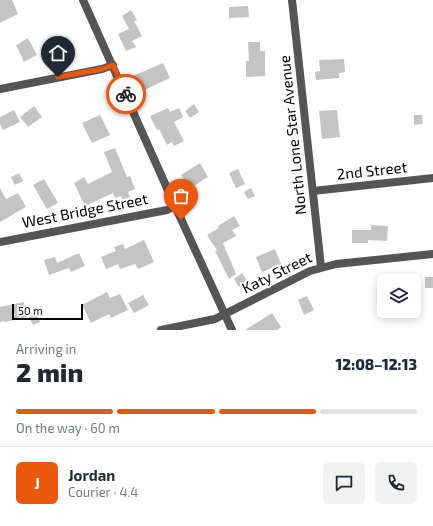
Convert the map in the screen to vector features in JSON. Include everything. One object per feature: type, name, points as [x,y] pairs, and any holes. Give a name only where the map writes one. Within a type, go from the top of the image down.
[{"type":"street","points":[[83,0],[232,330]]},
{"type":"street","name":"North Lone Star Avenue","points":[[292,0],[322,267]]},
{"type":"street","points":[[0,89],[102,69],[113,65]]},
{"type":"street","name":"2nd Street","points":[[313,191],[433,178]]},
{"type":"street","name":"West Bridge Street","points":[[0,242],[167,210],[175,206]]},
{"type":"street","name":"Katy Street","points":[[161,330],[215,319],[310,271],[322,267],[336,264],[433,254]]},
{"type":"building","points":[[0,0],[12,0],[18,14],[0,23]]},
{"type":"building","points":[[248,6],[249,17],[229,18],[229,7]]},
{"type":"building","points":[[131,10],[137,20],[134,21],[142,36],[132,41],[136,47],[126,51],[118,34],[129,29],[122,16]]},
{"type":"building","points":[[28,38],[37,55],[24,62],[16,45]]},
{"type":"building","points":[[248,42],[260,42],[260,51],[265,51],[265,76],[246,77],[246,61],[249,61]]},
{"type":"building","points":[[344,59],[345,72],[339,73],[339,78],[316,80],[315,72],[320,71],[319,60]]},
{"type":"building","points":[[163,63],[170,78],[140,92],[133,76]]},
{"type":"building","points":[[194,104],[199,112],[190,118],[185,111]]},
{"type":"building","points":[[34,106],[42,117],[28,127],[20,117]]},
{"type":"building","points":[[168,108],[170,112],[179,108],[183,117],[174,122],[184,141],[174,146],[172,142],[167,145],[150,116]]},
{"type":"building","points":[[14,110],[20,122],[3,130],[0,124],[0,117]]},
{"type":"building","points":[[337,110],[340,137],[322,139],[319,111]]},
{"type":"building","points":[[100,115],[110,135],[92,143],[82,123]]},
{"type":"building","points":[[414,115],[422,115],[423,124],[414,125]]},
{"type":"building","points":[[115,148],[127,177],[130,176],[135,189],[128,192],[130,197],[123,200],[121,196],[115,198],[113,193],[85,206],[74,183],[84,177],[88,184],[112,172],[104,152]]},
{"type":"building","points":[[200,163],[208,177],[189,189],[181,175]]},
{"type":"building","points":[[238,169],[245,184],[236,188],[229,173]]},
{"type":"building","points":[[19,173],[23,181],[15,185],[11,177]]},
{"type":"building","points":[[44,179],[58,203],[47,209],[33,185]]},
{"type":"building","points":[[0,188],[6,199],[18,193],[26,207],[0,222]]},
{"type":"building","points":[[251,188],[255,196],[248,199],[244,192]]},
{"type":"building","points":[[234,216],[240,226],[232,230],[236,236],[223,243],[236,274],[229,279],[215,251],[217,250],[207,235]]},
{"type":"building","points":[[371,225],[388,226],[387,241],[368,240],[368,243],[352,243],[352,230],[371,230]]},
{"type":"building","points":[[144,240],[154,262],[138,269],[135,264],[120,269],[118,264],[106,269],[101,257],[116,251],[114,247],[123,244],[125,249]]},
{"type":"building","points":[[275,249],[281,264],[262,272],[256,257]]},
{"type":"building","points":[[79,253],[85,266],[71,272],[69,268],[49,275],[44,260],[55,257],[57,263]]},
{"type":"building","points":[[242,273],[247,281],[239,287],[234,279]]},
{"type":"building","points":[[425,277],[433,277],[433,288],[425,288]]},
{"type":"building","points":[[107,292],[110,298],[120,294],[128,310],[111,318],[109,314],[91,323],[82,305]]},
{"type":"building","points":[[143,295],[149,305],[134,313],[128,303]]},
{"type":"building","points":[[307,296],[314,310],[304,315],[298,300]]},
{"type":"building","points":[[24,302],[27,317],[0,322],[0,307]]},
{"type":"building","points":[[36,313],[40,322],[33,325],[29,317]]},
{"type":"building","points":[[272,313],[281,327],[277,330],[245,330]]},
{"type":"way so far","points":[[126,94],[181,220]]},
{"type":"route","points":[[58,77],[102,69],[113,65],[126,94]]}]
